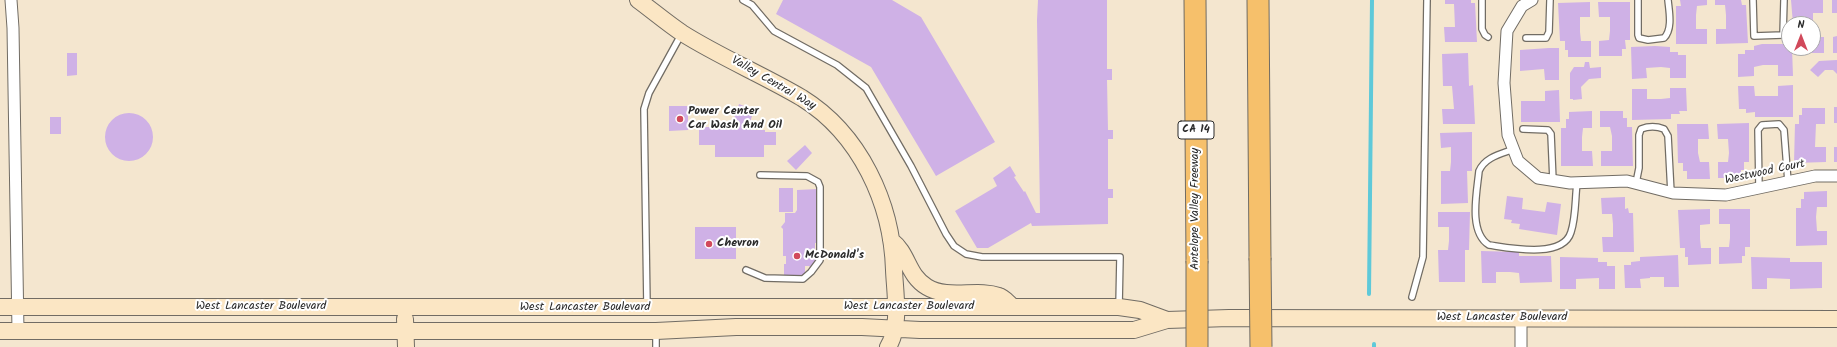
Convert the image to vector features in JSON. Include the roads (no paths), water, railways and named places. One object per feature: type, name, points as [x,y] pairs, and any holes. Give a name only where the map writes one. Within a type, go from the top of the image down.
[{"type":"highway","name":"Antelope Valley Freeway","points":[[1195,0],[1198,347]]},
{"type":"highway","points":[[1258,0],[1260,347]]},
{"type":"street","points":[[10,0],[13,28],[18,331]]},
{"type":"street","name":"Valley Central Way","points":[[638,0],[682,33],[802,99],[830,120],[856,150],[878,189],[891,240],[894,262],[894,340]]},
{"type":"street","name":"Westwood Court","points":[[1524,2],[1507,31],[1504,83],[1508,135],[1518,161],[1538,178],[1577,183],[1627,181],[1671,193],[1726,195],[1815,176],[1837,176]]},
{"type":"street","points":[[891,240],[898,245],[904,253],[915,278],[927,288],[941,292],[1000,296],[1013,307]]},
{"type":"street","name":"West Lancaster Boulevard","points":[[0,308],[1119,306],[1140,310],[1167,320]]},
{"type":"street","points":[[405,307],[406,347]]},
{"type":"street","points":[[1521,318],[1521,347]]},
{"type":"street","name":"West Lancaster Boulevard","points":[[0,331],[656,331],[736,327],[894,340],[920,330],[1134,330],[1167,320],[1521,318],[1837,319]]},
{"type":"lane","points":[[744,0],[752,5],[774,31],[837,65],[866,88],[911,166],[946,234],[954,246],[966,254],[982,258],[1120,257],[1119,306]]},
{"type":"lane","points":[[1412,297],[1423,257],[1427,0]]},
{"type":"lane","points":[[1482,0],[1482,29],[1485,36],[1488,37]]},
{"type":"lane","points":[[1526,38],[1546,38],[1550,32],[1550,0]]},
{"type":"lane","points":[[1638,0],[1638,36],[1639,38],[1648,40],[1664,38],[1667,35],[1669,27],[1668,0]]},
{"type":"lane","points":[[1753,0],[1754,36],[1783,35],[1784,0]]},
{"type":"lane","points":[[647,308],[644,109],[649,93],[682,33]]},
{"type":"lane","points":[[1759,188],[1758,130],[1762,125],[1779,124],[1784,130],[1788,182]]},
{"type":"lane","points":[[1636,183],[1639,168],[1639,135],[1641,129],[1656,126],[1664,129],[1668,136],[1671,193]]},
{"type":"lane","points":[[1524,129],[1543,129],[1548,130],[1551,134],[1553,181]]},
{"type":"lane","points":[[1514,149],[1487,159],[1482,164],[1479,171],[1476,216],[1478,231],[1482,241],[1489,245],[1546,249],[1558,247],[1568,240],[1571,232],[1577,183]]},
{"type":"lane","points":[[746,270],[765,278],[803,279],[811,272],[820,260],[820,187],[818,182],[807,176],[760,174]]},
{"type":"lane","points":[[656,331],[656,347]]},
{"type":"waterway","points":[[1369,294],[1372,0]]},
{"type":"place","name":"Power Center Car Wash And Oil","points":[[680,119]]},
{"type":"place","name":"Chevron","points":[[709,244]]},
{"type":"place","name":"McDonald's","points":[[797,256]]}]
